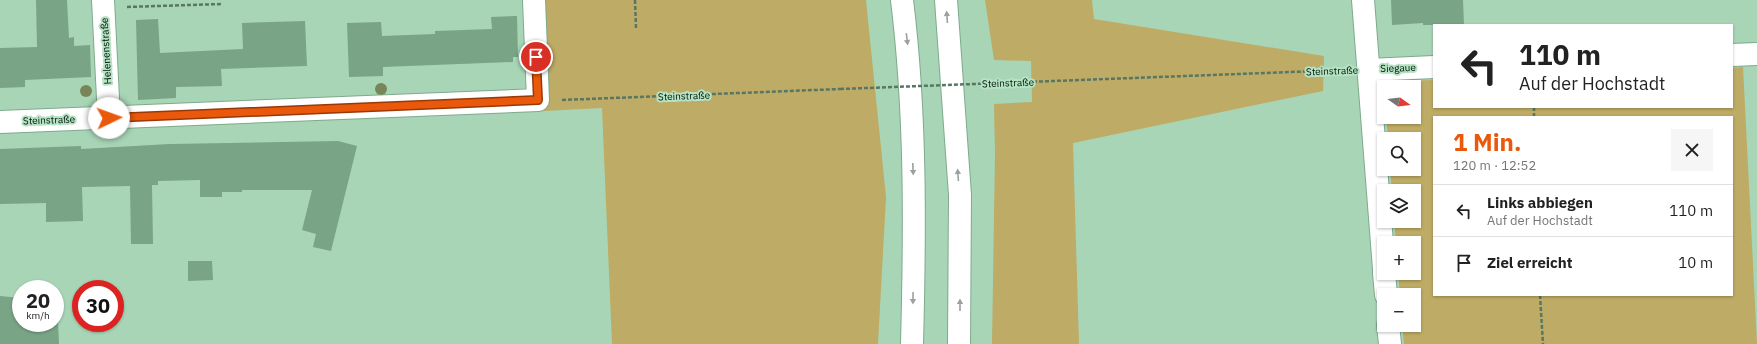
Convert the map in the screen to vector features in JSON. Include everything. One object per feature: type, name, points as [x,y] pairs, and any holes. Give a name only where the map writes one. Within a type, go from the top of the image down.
[{"type":"main road","points":[[534,0],[538,100]]},
{"type":"main road","points":[[902,0],[908,50],[915,218],[912,344]]},
{"type":"main road","points":[[946,0],[960,195],[959,344]]},
{"type":"main road","points":[[1363,0],[1369,70]]},
{"type":"main road","name":"Helenenstraße","points":[[104,4],[109,118]]},
{"type":"main road","points":[[1733,55],[1757,54]]},
{"type":"main road","name":"Siegaue","points":[[1382,236],[1369,70],[1433,67]]},
{"type":"main road","name":"Steinstraße","points":[[0,122],[538,100]]},
{"type":"main road","points":[[1389,332],[1390,344]]},
{"type":"path","points":[[635,0],[636,28]]},
{"type":"path","name":"Helenenstraße","points":[[104,4],[221,4]]},
{"type":"path","name":"Steinstraße","points":[[538,100],[583,100],[1369,70]]},
{"type":"path","points":[[1540,296],[1542,344]]},
{"type":"shaded area","points":[[542,0],[866,0],[886,197],[878,344],[612,344],[602,108],[544,111]]},
{"type":"shaded area","points":[[985,0],[1092,0],[1094,19],[1324,56],[1323,91],[1073,143],[1079,344],[992,344],[995,153],[994,104],[1032,102],[1031,61],[994,60]]},
{"type":"shaded area","points":[[1743,67],[1757,344],[1404,344],[1403,332],[1421,332],[1421,288],[1399,288],[1399,280],[1421,280],[1421,236],[1395,236],[1395,228],[1421,228],[1421,184],[1391,184],[1391,176],[1421,176],[1421,132],[1387,132],[1387,124],[1421,124],[1421,80],[1433,80],[1433,108],[1733,108],[1733,68]]},
{"type":"building","points":[[36,0],[67,0],[69,38],[74,37],[74,46],[90,45],[91,77],[25,80],[25,87],[0,88],[0,48],[37,47]]},
{"type":"building","points":[[1391,0],[1463,0],[1464,24],[1423,25],[1423,23],[1392,25]]},
{"type":"building","points":[[517,16],[518,57],[513,57],[513,62],[383,67],[383,76],[349,77],[347,23],[381,22],[382,36],[435,34],[435,31],[492,29],[491,17]]},
{"type":"building","points":[[158,19],[160,53],[243,49],[242,23],[305,21],[307,66],[221,69],[222,86],[176,87],[176,98],[138,100],[136,20]]},
{"type":"building","points":[[338,141],[357,146],[331,251],[313,247],[316,234],[302,230],[312,190],[242,190],[242,192],[222,192],[222,197],[200,197],[200,180],[158,181],[158,185],[152,185],[153,244],[131,244],[130,186],[82,187],[83,221],[46,222],[46,203],[0,204],[0,149],[81,146],[81,149],[170,144]]},
{"type":"building","points":[[188,261],[212,261],[213,280],[188,281]]},
{"type":"building","points":[[0,296],[12,297],[12,332],[58,332],[59,344],[0,344]]},
{"type":"route","points":[[109,118],[538,100],[536,57]]}]
